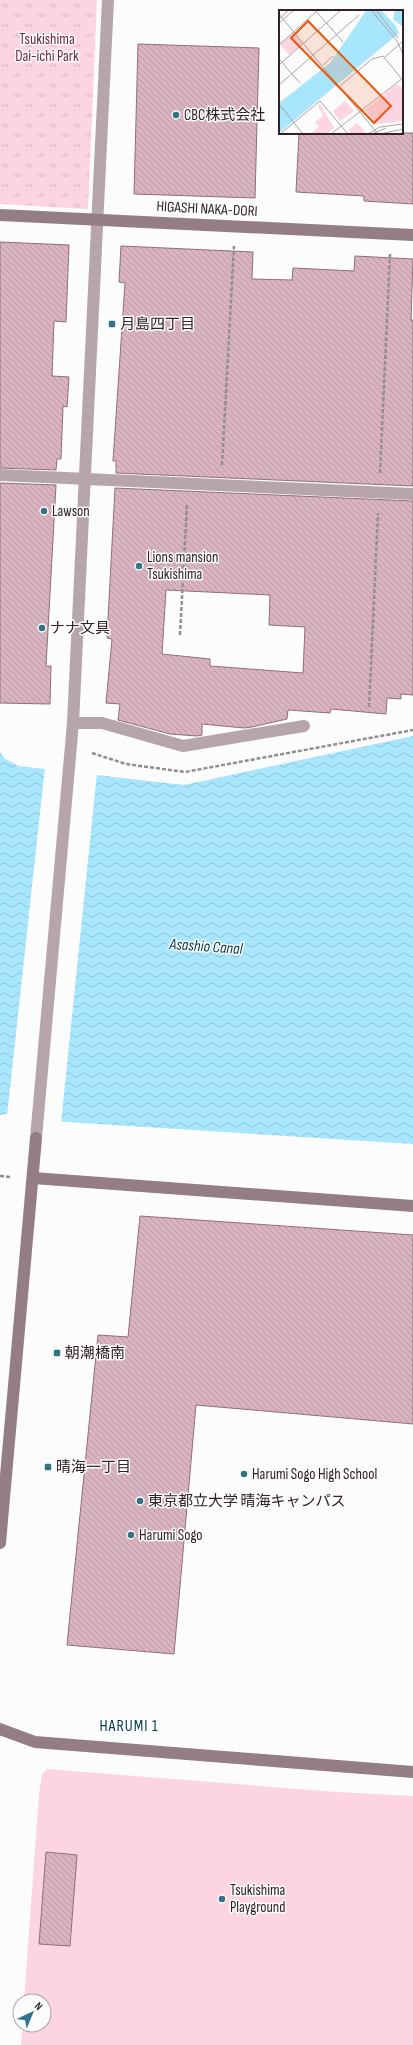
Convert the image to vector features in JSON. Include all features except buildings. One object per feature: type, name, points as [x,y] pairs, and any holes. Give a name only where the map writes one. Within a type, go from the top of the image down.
[{"type":"street","points":[[0,1543],[70,768],[108,0]]},
{"type":"street","name":"HIGASHI NAKA-DORI","points":[[0,215],[413,235]]},
{"type":"street","points":[[0,475],[413,494]]},
{"type":"street","points":[[73,723],[102,723],[183,746],[304,726]]},
{"type":"street","points":[[33,1178],[413,1206]]},
{"type":"street","points":[[0,1729],[35,1742],[413,1772]]},
{"type":"path","points":[[221,485],[235,226]]},
{"type":"path","points":[[180,636],[188,484]]},
{"type":"green space","name":"Tsukishima Dai-ichi Park","points":[[0,0],[97,0],[88,209],[0,204]]},
{"type":"green space","name":"Tsukishima Playground","points":[[47,1769],[337,1792],[413,1796],[413,2045],[21,2045],[22,2033],[52,2033],[52,1993],[25,1993],[39,1795],[42,1774]]},
{"type":"water","name":"Asashio Canal","points":[[413,736],[413,1144],[67,1122],[6,1114],[0,1115],[0,752],[5,759],[19,766],[184,785]]},
{"type":"pier","points":[[45,767],[97,773],[61,1123],[7,1116]]},
{"type":"place","name":"CBC株式会社","points":[[176,115]]},
{"type":"place","name":"月島四丁目","points":[[112,324]]},
{"type":"place","name":"Lawson","points":[[44,511]]},
{"type":"place","name":"Lions mansion Tsukishima","points":[[139,566]]},
{"type":"place","name":"ナナ文具","points":[[42,628]]},
{"type":"place","name":"朝潮橋南","points":[[57,1353]]},
{"type":"place","name":"晴海一丁目","points":[[48,1467]]},
{"type":"place","name":"Harumi Sogo High School","points":[[244,1474]]},
{"type":"place","name":"東京都立大学 晴海キャンパス","points":[[140,1501]]},
{"type":"place","name":"Harumi Sogo","points":[[131,1535]]},
{"type":"place","name":"Tsukishima Playground","points":[[222,1899]]},
{"type":"district","name":"HARUMI 1","points":[[129,1726]]}]
